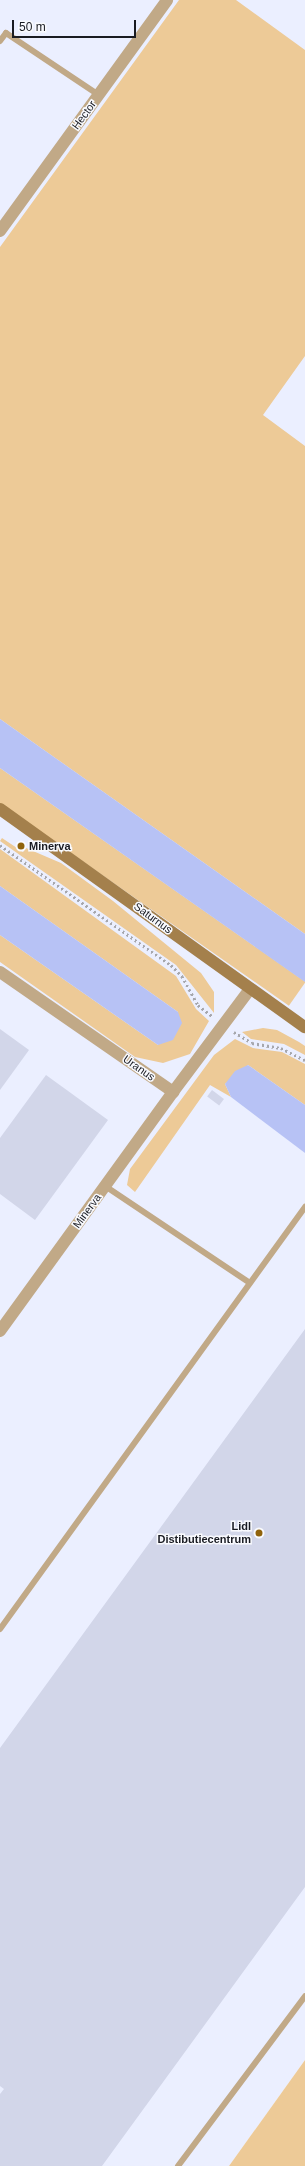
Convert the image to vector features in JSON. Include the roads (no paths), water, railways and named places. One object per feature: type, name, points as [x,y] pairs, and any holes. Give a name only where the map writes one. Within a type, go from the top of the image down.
[{"type":"main road","name":"Saturnus","points":[[0,809],[250,990],[305,1027]]},
{"type":"street","name":"Hector","points":[[0,231],[167,0]]},
{"type":"street","name":"Uranus","points":[[0,972],[173,1092]]},
{"type":"street","points":[[173,1092],[250,990]]},
{"type":"street","name":"Minerva","points":[[0,1331],[173,1092]]},
{"type":"lane","points":[[0,41],[6,33],[99,94]]},
{"type":"lane","points":[[105,1186],[250,1283]]},
{"type":"lane","points":[[0,1629],[305,1207]]},
{"type":"lane","points":[[178,2166],[305,1996]]},
{"type":"water","points":[[0,719],[305,934],[305,982],[0,768]]},
{"type":"water","points":[[0,886],[178,1012],[182,1023],[173,1040],[158,1045],[0,935]]},
{"type":"water","points":[[248,1065],[305,1105],[305,1153],[231,1097],[225,1084],[235,1071]]},
{"type":"place","name":"Minerva","points":[[21,846]]},
{"type":"place","name":"Lidl Distibutiecentrum","points":[[259,1533]]}]
